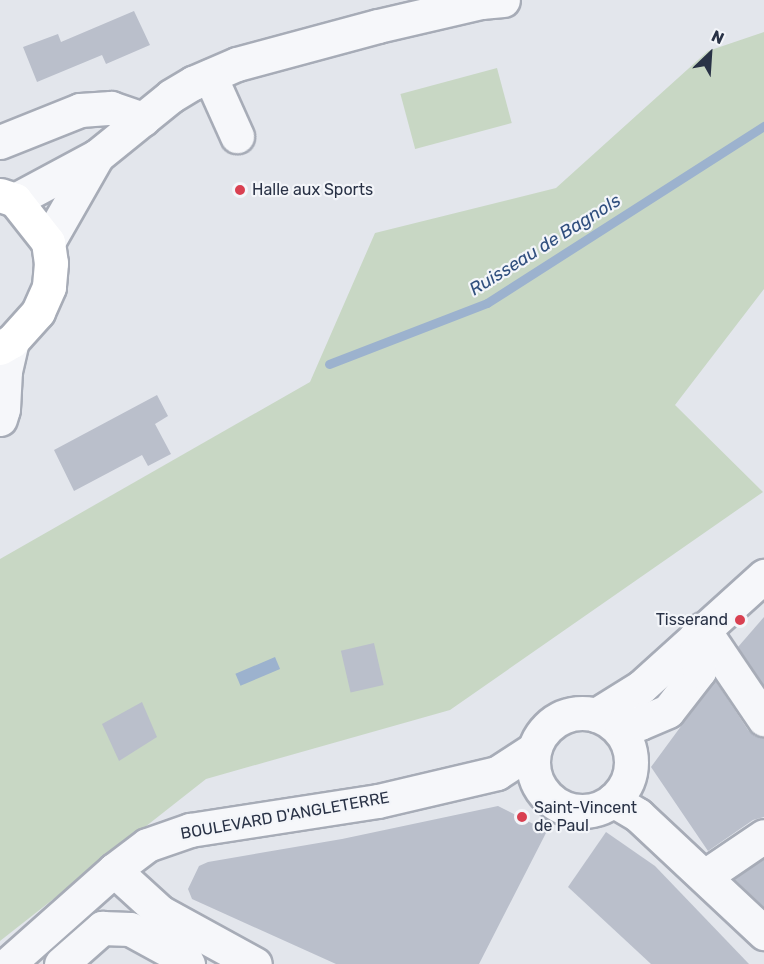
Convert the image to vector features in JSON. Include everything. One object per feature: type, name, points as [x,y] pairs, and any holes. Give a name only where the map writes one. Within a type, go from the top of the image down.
[{"type":"main road","points":[[6,345],[38,312],[48,287],[51,263],[48,242],[8,198]]},
{"type":"street","points":[[8,198],[97,156],[171,96],[210,76],[259,58],[489,1]]},
{"type":"street","points":[[210,76],[237,136]]},
{"type":"street","points":[[0,142],[80,110],[111,108],[143,119]]},
{"type":"street","points":[[48,242],[97,156]]},
{"type":"street","points":[[0,419],[3,409],[6,345]]},
{"type":"street","points":[[614,724],[641,687],[764,576]]},
{"type":"street","points":[[700,633],[764,719]]},
{"type":"street","points":[[614,724],[628,746],[631,761],[629,775],[623,789],[613,800],[589,811],[562,808],[551,801],[535,764],[541,735],[551,724],[565,716],[580,713],[614,724],[640,723],[668,711],[699,670],[700,633]]},
{"type":"street","name":"BOULEVARD D'ANGLETERRE","points":[[8,964],[114,870],[147,845],[190,830],[378,801],[535,764]]},
{"type":"street","points":[[613,800],[638,815],[764,933]]},
{"type":"street","points":[[705,876],[764,836]]},
{"type":"street","points":[[114,870],[160,912],[255,964]]},
{"type":"street","points":[[61,964],[102,928],[130,929],[185,959],[188,964]]},
{"type":"green space","points":[[764,32],[764,289],[675,405],[763,492],[450,710],[206,779],[0,941],[0,559],[310,382],[375,233],[556,188],[708,51]]},
{"type":"green space","points":[[497,68],[512,123],[415,149],[400,94]]},
{"type":"water","points":[[275,657],[280,669],[240,686],[235,674]]},
{"type":"building","points":[[134,11],[150,45],[106,64],[102,55],[37,82],[23,47],[58,34],[61,42]]},
{"type":"building","points":[[157,395],[168,416],[155,424],[171,454],[148,466],[142,455],[74,491],[54,450]]},
{"type":"building","points":[[764,617],[764,686],[738,647]]},
{"type":"building","points":[[374,643],[384,685],[351,693],[341,651]]},
{"type":"building","points":[[715,680],[748,730],[755,736],[764,738],[764,817],[753,820],[708,851],[651,767]]},
{"type":"building","points":[[142,702],[157,737],[119,761],[102,724]]},
{"type":"building","points":[[498,806],[547,831],[479,964],[336,964],[192,899],[188,889],[199,866],[208,862],[342,839]]},
{"type":"building","points":[[606,832],[655,866],[749,964],[651,964],[568,887]]},
{"type":"building","points":[[764,859],[764,907],[734,879]]},
{"type":"waterway","name":"Ruisseau de Bagnols","points":[[329,364],[487,303],[764,126]]},
{"type":"place","name":"Halle aux Sports","points":[[240,190]]},
{"type":"place","name":"Tisserand","points":[[740,620]]},
{"type":"place","name":"Saint-Vincent de Paul","points":[[522,817]]}]
